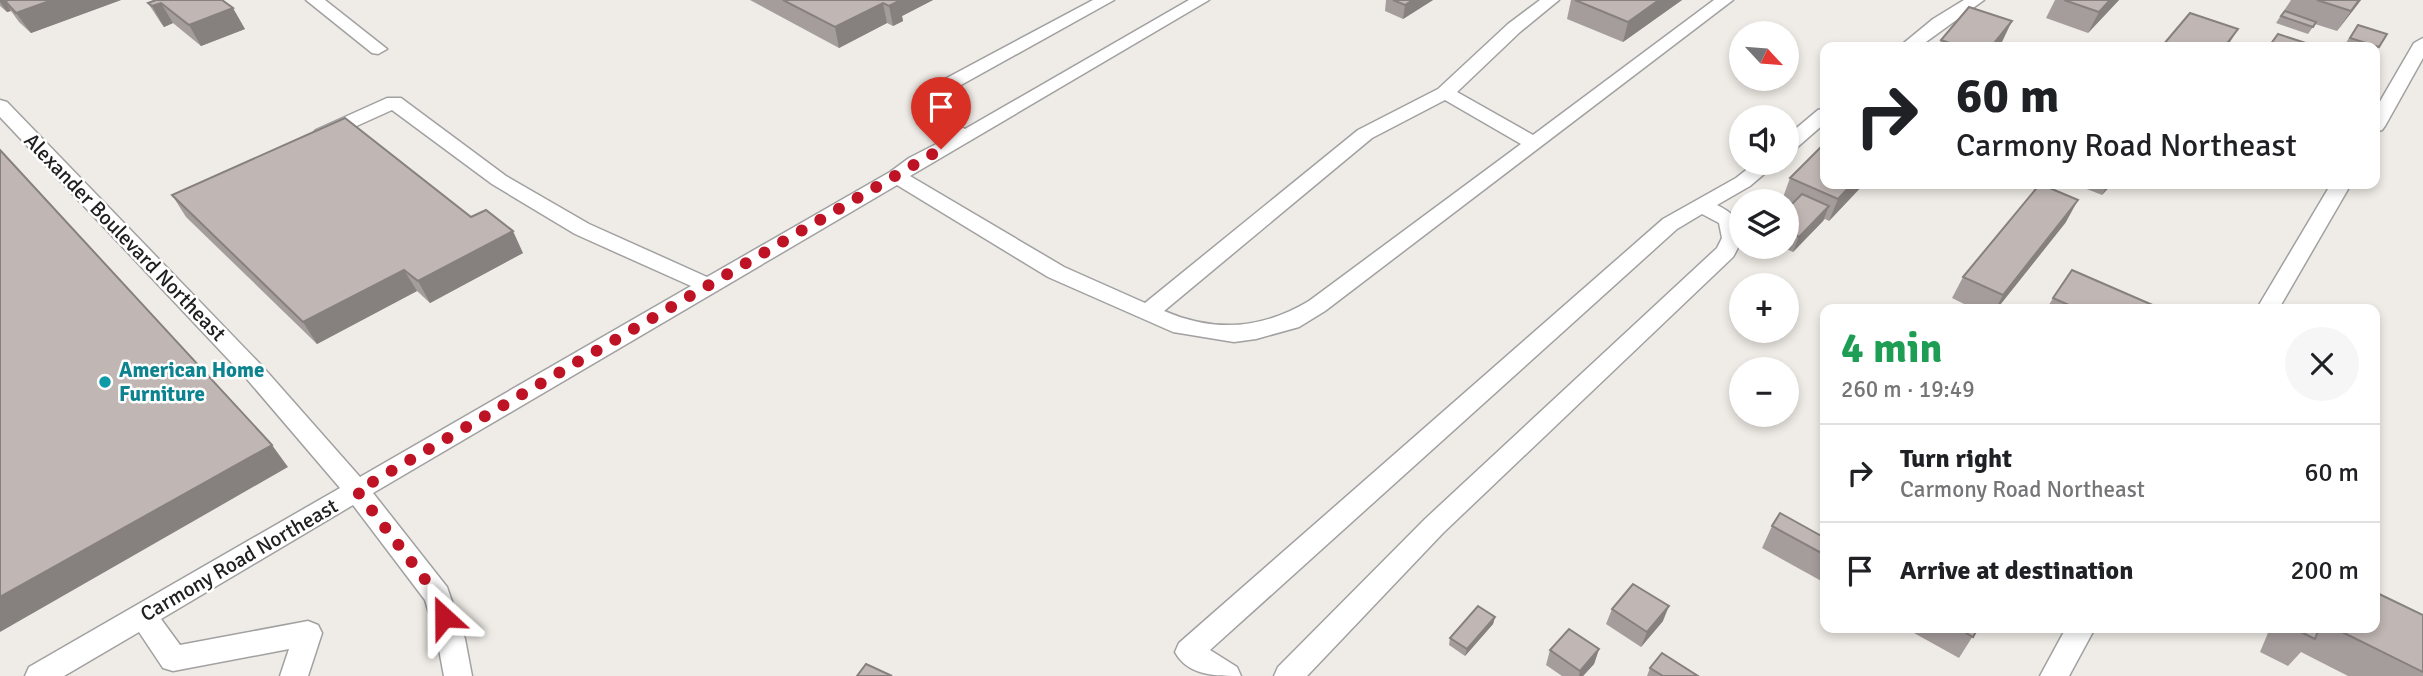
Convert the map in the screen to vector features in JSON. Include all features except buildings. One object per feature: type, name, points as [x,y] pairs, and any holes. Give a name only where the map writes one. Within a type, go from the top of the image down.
[{"type":"street","points":[[314,0],[378,49]]},
{"type":"street","points":[[965,137],[936,122],[929,108],[934,92],[1106,0]]},
{"type":"street","name":"Carmony Road Northeast","points":[[39,676],[897,176],[916,162],[965,137],[1200,0]]},
{"type":"street","points":[[1147,313],[1365,134],[1444,93],[1514,28],[1551,0]]},
{"type":"street","points":[[897,176],[1056,272],[1181,327],[1234,334],[1275,328],[1291,322],[1317,306],[1725,0]]},
{"type":"street","points":[[1913,42],[1953,6],[1976,0]]},
{"type":"street","points":[[2380,117],[2423,43]]},
{"type":"street","points":[[1444,93],[1534,143]]},
{"type":"street","points":[[309,140],[394,102],[499,180],[582,229],[709,286]]},
{"type":"street","name":"Alexander Boulevard Northeast","points":[[0,106],[254,372],[357,491],[437,595],[451,639],[458,676]]},
{"type":"street","points":[[1799,136],[1820,118]]},
{"type":"street","points":[[1227,676],[1189,652],[1670,224],[1753,175]]},
{"type":"street","points":[[2271,304],[2338,189]]},
{"type":"street","points":[[1288,676],[1434,526],[1725,252],[1733,238],[1728,219],[1700,205]]},
{"type":"street","points":[[2054,676],[2078,633]]},
{"type":"lane","points":[[143,615],[173,659],[308,633],[294,676]]},
{"type":"place","name":"American Home Furniture","points":[[105,382]]},
{"type":"route","points":[[444,617],[437,595],[357,491],[941,149]]}]
